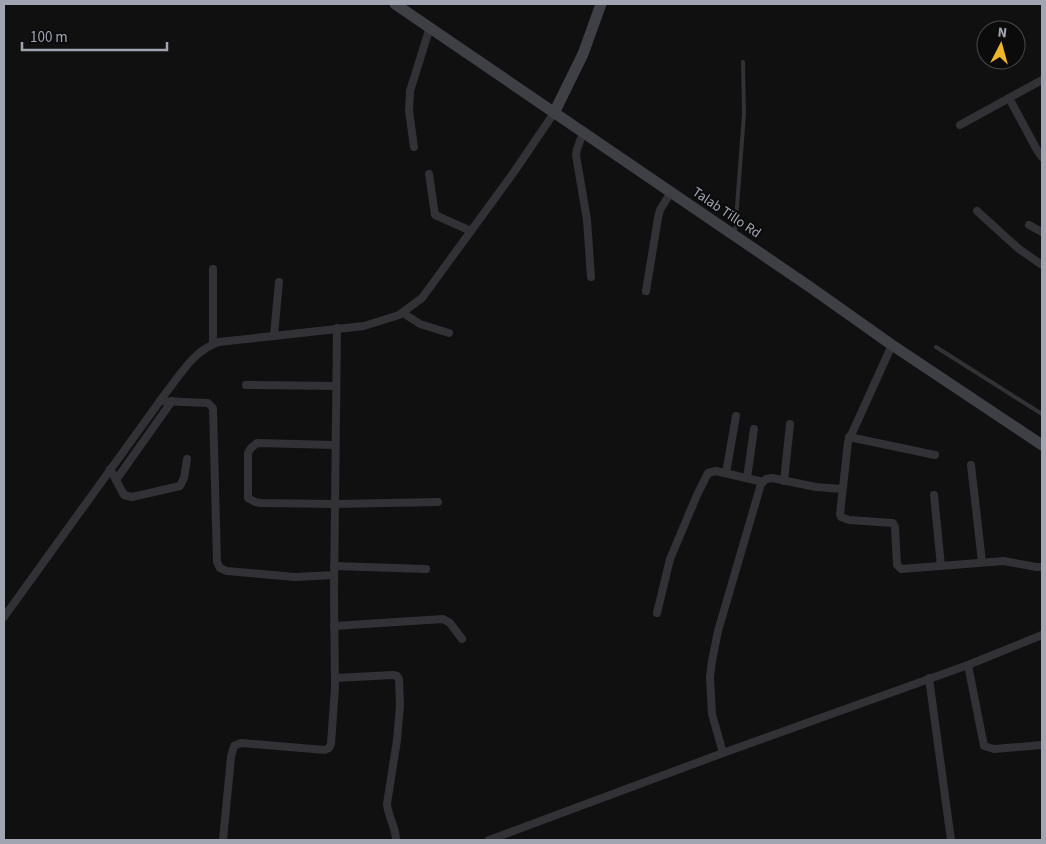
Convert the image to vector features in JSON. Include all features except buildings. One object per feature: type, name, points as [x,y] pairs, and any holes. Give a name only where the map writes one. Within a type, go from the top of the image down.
[{"type":"main road","name":"Talab Tillo Rd","points":[[395,4],[892,345],[1042,445]]},
{"type":"main road","points":[[554,113],[583,54],[601,4]]},
{"type":"street","points":[[414,146],[409,111],[410,91],[430,27]]},
{"type":"street","points":[[960,126],[1042,80]]},
{"type":"street","points":[[1009,98],[1042,157]]},
{"type":"street","points":[[4,617],[114,475],[166,401],[192,358],[201,350],[213,344],[274,335],[364,326],[407,316],[471,231],[554,113]]},
{"type":"street","points":[[583,133],[576,155],[586,213],[591,277]]},
{"type":"street","points":[[430,174],[435,215],[471,231]]},
{"type":"street","points":[[646,291],[660,210],[671,192]]},
{"type":"street","points":[[977,211],[1018,249],[1042,265]]},
{"type":"street","points":[[1029,225],[1042,232]]},
{"type":"street","points":[[213,269],[213,344]]},
{"type":"street","points":[[274,335],[279,282]]},
{"type":"street","points":[[407,316],[424,326],[450,333]]},
{"type":"street","points":[[223,840],[231,757],[234,746],[241,743],[325,750],[329,748],[333,726],[335,678],[334,566],[337,328]]},
{"type":"street","points":[[892,345],[849,437],[840,514],[849,520],[890,522],[894,525],[897,566],[906,570],[1004,561],[1036,568],[1042,567]]},
{"type":"street","points":[[246,385],[336,386]]},
{"type":"street","points":[[114,475],[166,401]]},
{"type":"street","points":[[166,401],[208,403],[213,408],[217,562],[220,568],[227,571],[284,576],[334,575]]},
{"type":"street","points":[[726,473],[736,416]]},
{"type":"street","points":[[784,481],[790,424]]},
{"type":"street","points":[[747,478],[754,429]]},
{"type":"street","points":[[849,437],[935,455]]},
{"type":"street","points":[[335,445],[257,443],[248,453],[246,493],[248,498],[255,502],[335,504],[438,502]]},
{"type":"street","points":[[114,475],[124,495],[129,498],[177,487],[183,483],[187,459]]},
{"type":"street","points":[[971,465],[982,562]]},
{"type":"street","points":[[657,613],[670,559],[706,477],[711,471],[716,471],[763,482]]},
{"type":"street","points":[[723,753],[712,714],[710,677],[712,661],[722,617],[763,482],[769,478],[842,489]]},
{"type":"street","points":[[934,494],[941,566]]},
{"type":"street","points":[[334,566],[426,569]]},
{"type":"street","points":[[334,626],[440,618],[448,621],[462,639]]},
{"type":"street","points":[[489,840],[506,837],[723,753],[968,664],[1042,635]]},
{"type":"street","points":[[968,664],[984,746],[994,749],[1042,745]]},
{"type":"street","points":[[335,678],[393,675],[399,679],[400,706],[397,740],[387,804],[396,830],[396,840]]},
{"type":"street","points":[[929,678],[951,840]]},
{"type":"lane","points":[[735,236],[744,114],[743,62]]},
{"type":"lane","points":[[936,347],[1042,414]]}]
